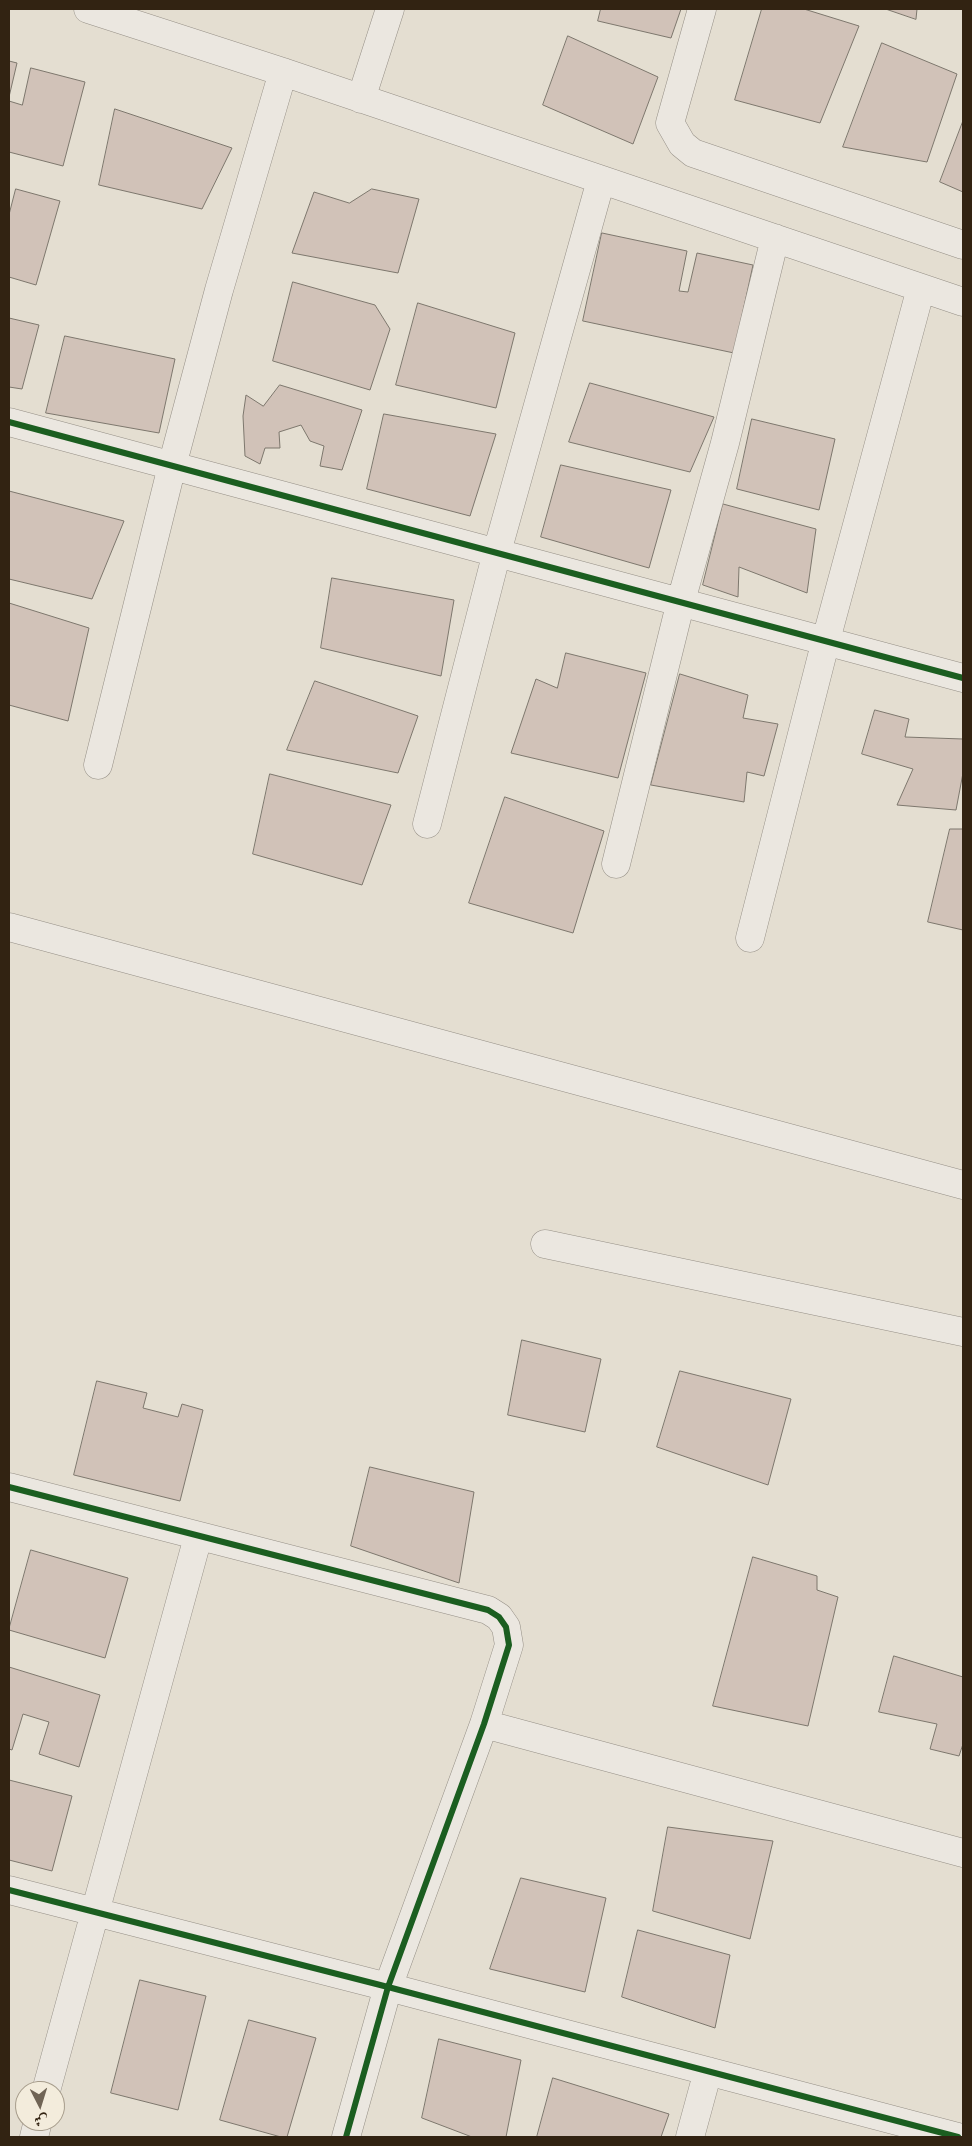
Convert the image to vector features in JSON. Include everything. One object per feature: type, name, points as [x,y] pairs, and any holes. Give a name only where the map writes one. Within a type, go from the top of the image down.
[{"type":"street","points":[[88,9],[283,72],[963,302]]},
{"type":"street","points":[[361,99],[390,9]]},
{"type":"street","points":[[702,9],[670,123],[682,144],[693,153],[963,245]]},
{"type":"street","points":[[98,765],[172,466],[219,290],[283,72]]},
{"type":"street","points":[[427,824],[497,552],[601,180]]},
{"type":"street","points":[[616,864],[681,601],[725,442],[775,238]]},
{"type":"street","points":[[750,938],[826,640],[921,288]]},
{"type":"street","points":[[9,422],[963,678]]},
{"type":"street","points":[[9,927],[963,1185]]},
{"type":"street","points":[[545,1244],[963,1332]]},
{"type":"street","points":[[9,1487],[488,1610],[499,1617],[506,1627],[509,1645],[484,1724],[388,1986],[346,2137]]},
{"type":"street","points":[[49,2081],[198,1537]]},
{"type":"street","points":[[484,1724],[963,1853]]},
{"type":"street","points":[[9,1890],[388,1986],[958,2137]]},
{"type":"street","points":[[690,2137],[708,2071]]},
{"type":"building","points":[[601,9],[681,9],[671,38],[598,21]]},
{"type":"building","points":[[762,9],[804,9],[859,26],[820,123],[735,100]]},
{"type":"building","points":[[886,9],[917,9],[916,19]]},
{"type":"building","points":[[568,36],[658,77],[633,144],[543,105]]},
{"type":"building","points":[[882,43],[957,74],[927,162],[843,147]]},
{"type":"building","points":[[9,61],[17,63],[9,97]]},
{"type":"building","points":[[31,68],[85,82],[63,166],[9,152],[9,101],[22,105]]},
{"type":"building","points":[[115,109],[232,148],[202,209],[99,185]]},
{"type":"building","points":[[963,121],[963,192],[940,182]]},
{"type":"building","points":[[16,189],[60,201],[36,285],[9,277],[9,215]]},
{"type":"building","points":[[372,189],[419,199],[398,273],[292,253],[314,192],[349,203]]},
{"type":"building","points":[[602,233],[687,251],[679,291],[688,292],[697,253],[753,265],[734,353],[583,321]]},
{"type":"building","points":[[293,282],[375,305],[390,329],[370,390],[273,361]]},
{"type":"building","points":[[418,303],[515,333],[496,408],[396,385]]},
{"type":"building","points":[[9,318],[39,325],[22,389],[9,387]]},
{"type":"building","points":[[65,336],[175,359],[159,433],[46,413]]},
{"type":"building","points":[[590,383],[714,417],[690,472],[569,442]]},
{"type":"building","points":[[280,385],[362,410],[342,470],[320,466],[324,446],[310,441],[301,425],[279,432],[280,448],[265,448],[260,464],[245,456],[243,416],[246,395],[263,406]]},
{"type":"building","points":[[384,414],[496,434],[470,516],[367,489]]},
{"type":"building","points":[[752,419],[835,439],[819,510],[737,489]]},
{"type":"building","points":[[561,465],[671,490],[649,568],[541,537]]},
{"type":"building","points":[[9,491],[124,521],[92,599],[9,579]]},
{"type":"building","points":[[723,504],[816,529],[807,593],[739,567],[738,597],[703,585]]},
{"type":"building","points":[[332,578],[454,600],[441,676],[321,648]]},
{"type":"building","points":[[9,603],[89,628],[68,721],[9,705]]},
{"type":"building","points":[[566,653],[646,673],[618,778],[511,753],[536,679],[557,688]]},
{"type":"building","points":[[680,674],[748,695],[743,718],[778,724],[764,776],[747,772],[744,802],[651,785]]},
{"type":"building","points":[[315,681],[418,716],[398,773],[287,750]]},
{"type":"building","points":[[875,710],[909,719],[905,737],[963,739],[963,773],[956,810],[897,805],[913,769],[862,754]]},
{"type":"building","points":[[270,774],[391,805],[362,885],[253,854]]},
{"type":"building","points":[[505,797],[604,831],[573,933],[469,903]]},
{"type":"building","points":[[950,829],[963,829],[963,930],[928,922]]},
{"type":"building","points":[[522,1340],[601,1359],[585,1432],[508,1415]]},
{"type":"building","points":[[680,1371],[791,1399],[768,1485],[657,1447]]},
{"type":"building","points":[[97,1381],[147,1393],[143,1408],[178,1417],[182,1404],[203,1410],[180,1501],[74,1475]]},
{"type":"building","points":[[370,1467],[474,1492],[459,1583],[351,1546]]},
{"type":"building","points":[[31,1550],[128,1578],[105,1658],[9,1630]]},
{"type":"building","points":[[753,1557],[817,1576],[817,1590],[838,1597],[808,1726],[713,1706]]},
{"type":"building","points":[[894,1656],[963,1677],[963,1744],[959,1756],[930,1749],[937,1724],[879,1712]]},
{"type":"building","points":[[9,1667],[100,1695],[79,1767],[39,1754],[49,1722],[23,1714],[12,1750],[9,1749]]},
{"type":"building","points":[[9,1780],[72,1796],[52,1871],[9,1860]]},
{"type":"building","points":[[668,1827],[773,1841],[750,1939],[653,1911]]},
{"type":"building","points":[[521,1878],[606,1898],[585,1992],[490,1969]]},
{"type":"building","points":[[638,1930],[730,1955],[715,2028],[622,1997]]},
{"type":"building","points":[[140,1980],[206,1996],[178,2110],[111,2093]]},
{"type":"building","points":[[249,2020],[316,2038],[287,2137],[220,2120]]},
{"type":"building","points":[[439,2039],[521,2060],[506,2137],[472,2137],[422,2118]]},
{"type":"building","points":[[553,2078],[669,2114],[661,2137],[537,2137]]},
{"type":"cycle path","points":[[9,422],[963,678]]},
{"type":"cycle path","points":[[9,1487],[488,1610],[499,1617],[506,1627],[509,1645],[484,1724],[388,1987],[346,2137]]},
{"type":"cycle path","points":[[9,1890],[388,1987],[958,2137]]}]
